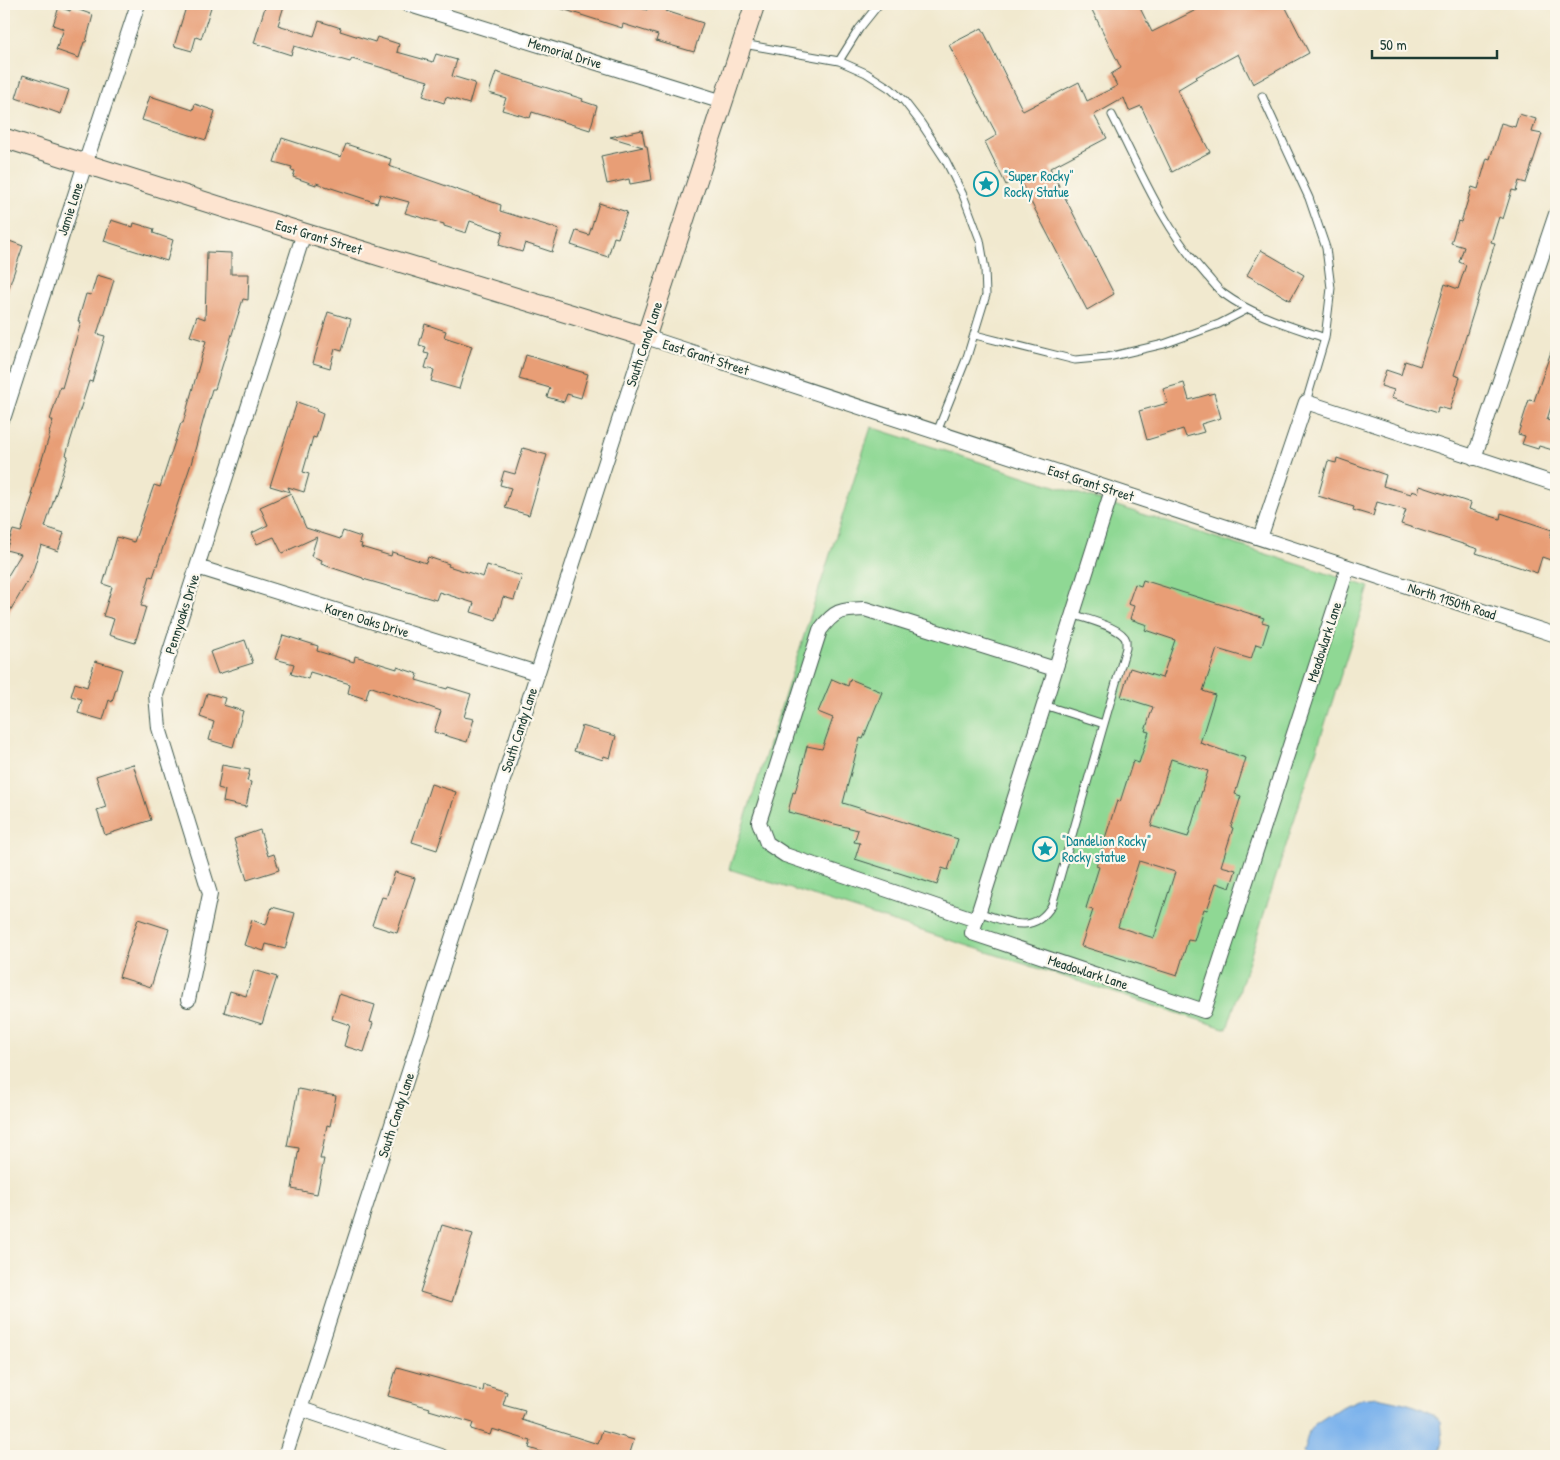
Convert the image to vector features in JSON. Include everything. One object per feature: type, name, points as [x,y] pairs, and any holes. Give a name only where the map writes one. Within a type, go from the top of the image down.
[{"type":"main road","name":"South Candy Lane","points":[[646,337],[755,4]]},
{"type":"main road","name":"East Grant Street","points":[[4,138],[304,233],[646,337]]},
{"type":"street","name":"Jamie Lane","points":[[4,416],[138,4]]},
{"type":"street","name":"Memorial Drive","points":[[407,4],[723,102]]},
{"type":"street","points":[[1474,458],[1556,214]]},
{"type":"street","name":"Pennyoaks Drive","points":[[188,1000],[210,894],[159,728],[156,695],[304,233]]},
{"type":"street","name":"East Grant Street","points":[[646,337],[1348,567]]},
{"type":"street","name":"South Candy Lane","points":[[285,1456],[302,1409],[646,337]]},
{"type":"street","points":[[1260,538],[1306,402],[1556,484]]},
{"type":"street","points":[[1055,669],[865,609],[850,610],[832,615],[820,630],[759,822],[767,843],[785,854],[977,916],[1112,490]]},
{"type":"street","name":"Karen Oaks Drive","points":[[197,567],[537,673]]},
{"type":"street","name":"North 1150th Road","points":[[1348,567],[1556,635]]},
{"type":"street","name":"Meadowlark Lane","points":[[977,916],[972,933],[1204,1011],[1348,567]]},
{"type":"street","points":[[302,1409],[441,1456]]},
{"type":"lane","points":[[840,61],[859,29],[879,4]]},
{"type":"lane","points":[[742,44],[840,61],[866,73],[891,89],[904,101],[946,161],[963,195],[980,240],[985,269],[986,295],[975,335],[938,432]]},
{"type":"lane","points":[[1262,96],[1310,198],[1326,248],[1332,288],[1325,338],[1306,402]]},
{"type":"lane","points":[[1112,115],[1171,230],[1196,264],[1223,294],[1248,310],[1325,338]]},
{"type":"lane","points":[[975,335],[1075,360],[1108,357],[1164,344],[1219,324],[1248,310]]},
{"type":"lane","points":[[977,916],[1020,924],[1031,924],[1041,919],[1052,905],[1126,648],[1126,640],[1122,634],[1073,614]]},
{"type":"lane","points":[[1044,705],[1104,724]]},
{"type":"green space","points":[[871,427],[1369,587],[1227,1029],[729,869]]},
{"type":"water","points":[[1377,1397],[1419,1408],[1434,1415],[1441,1421],[1443,1442],[1439,1456],[1308,1456],[1303,1453],[1309,1431],[1315,1424],[1341,1407],[1360,1399]]},
{"type":"building","points":[[187,4],[212,4],[201,39],[196,37],[192,51],[174,46]]},
{"type":"building","points":[[266,4],[284,6],[278,25],[314,36],[319,21],[341,28],[340,31],[375,42],[377,37],[399,44],[397,52],[433,62],[436,54],[457,60],[452,76],[475,83],[469,104],[446,97],[444,103],[423,96],[428,81],[352,59],[350,62],[294,46],[291,55],[254,43]]},
{"type":"building","points":[[557,4],[627,4],[647,10],[649,4],[668,4],[666,11],[703,23],[694,52],[656,41],[658,35],[623,24],[622,28],[556,7]]},
{"type":"building","points":[[1089,4],[1138,4],[1152,32],[1208,4],[1284,4],[1309,53],[1253,84],[1238,54],[1196,77],[1177,90],[1210,152],[1172,172],[1141,106],[1129,111],[1124,98],[1094,115],[1107,138],[1050,168],[1114,294],[1087,310],[1018,177],[1006,185],[985,142],[997,135],[949,45],[982,28],[1023,111],[1079,82],[1087,101],[1117,86],[1111,74],[1121,68]]},
{"type":"building","points":[[59,7],[70,11],[71,7],[93,15],[86,42],[84,42],[79,58],[56,50],[64,29],[53,25]]},
{"type":"building","points":[[496,72],[583,99],[582,101],[597,106],[590,130],[532,112],[530,118],[502,110],[506,98],[489,93]]},
{"type":"building","points":[[23,75],[69,90],[61,114],[16,98]]},
{"type":"building","points":[[150,96],[193,110],[195,104],[215,111],[206,140],[142,120]]},
{"type":"building","points":[[1519,114],[1536,119],[1532,132],[1542,134],[1526,183],[1519,181],[1516,191],[1512,190],[1503,219],[1499,217],[1491,242],[1495,243],[1454,375],[1460,377],[1450,410],[1438,407],[1437,413],[1391,398],[1394,390],[1381,386],[1386,370],[1401,375],[1405,361],[1420,366],[1445,284],[1458,289],[1466,265],[1459,262],[1464,247],[1451,243],[1458,221],[1461,222],[1472,187],[1478,189],[1487,158],[1490,159],[1501,123],[1515,127]]},
{"type":"building","points":[[642,130],[645,146],[647,146],[652,180],[630,184],[629,179],[607,184],[601,156],[643,147],[610,137]]},
{"type":"building","points":[[282,138],[341,157],[346,144],[391,159],[389,166],[501,205],[500,211],[559,229],[552,252],[525,243],[522,252],[499,245],[503,232],[470,221],[466,233],[444,226],[444,224],[405,213],[409,202],[380,194],[377,203],[293,177],[295,171],[291,170],[292,167],[274,162]]},
{"type":"building","points":[[599,203],[627,212],[618,238],[614,237],[608,257],[571,245],[576,231],[589,235]]},
{"type":"building","points":[[111,220],[133,227],[134,223],[154,229],[153,233],[173,240],[167,261],[104,241]]},
{"type":"building","points":[[4,239],[23,246],[6,296],[4,295]]},
{"type":"building","points":[[1261,250],[1304,275],[1290,300],[1247,275]]},
{"type":"building","points":[[207,252],[231,253],[231,274],[249,274],[248,300],[243,299],[215,389],[212,389],[191,464],[153,577],[150,576],[141,606],[146,607],[135,643],[109,635],[114,619],[103,616],[112,587],[103,584],[117,537],[134,542],[154,485],[160,487],[181,423],[183,423],[206,341],[190,336],[197,316],[205,319]]},
{"type":"building","points":[[97,275],[114,280],[97,334],[105,336],[92,382],[89,381],[66,455],[68,456],[45,527],[64,533],[58,551],[41,545],[32,574],[4,621],[4,582],[21,554],[6,550],[13,530],[21,532],[50,434],[53,420],[50,420],[60,387],[62,388],[81,322],[78,321],[86,294],[91,295]]},
{"type":"building","points":[[328,312],[351,319],[342,351],[335,349],[330,368],[313,363]]},
{"type":"building","points":[[425,324],[446,331],[444,337],[472,346],[459,389],[431,381],[434,370],[425,368],[429,354],[424,353],[426,347],[419,345]]},
{"type":"building","points":[[1554,343],[1556,344],[1556,390],[1547,420],[1556,423],[1556,451],[1539,446],[1538,449],[1522,444],[1525,436],[1518,434],[1529,400],[1534,401]]},
{"type":"building","points":[[526,355],[588,374],[581,398],[567,394],[564,402],[547,397],[550,388],[519,379]]},
{"type":"building","points":[[1184,383],[1189,400],[1214,393],[1221,418],[1201,424],[1204,432],[1186,437],[1183,429],[1147,440],[1139,411],[1168,403],[1163,389]]},
{"type":"building","points":[[297,402],[317,409],[316,411],[323,414],[316,438],[313,437],[303,472],[309,474],[304,492],[288,487],[290,492],[270,486]]},
{"type":"building","points":[[523,448],[547,455],[529,515],[505,508],[511,488],[500,485],[504,471],[515,474]]},
{"type":"building","points":[[1337,458],[1386,475],[1383,486],[1411,494],[1412,491],[1418,493],[1420,486],[1471,503],[1469,509],[1500,519],[1501,513],[1552,530],[1550,538],[1556,540],[1556,562],[1542,557],[1537,573],[1476,553],[1478,549],[1401,524],[1406,510],[1377,502],[1373,516],[1353,510],[1354,507],[1318,496],[1328,461],[1336,463]]},
{"type":"building","points":[[291,493],[306,528],[340,539],[343,531],[361,537],[359,543],[362,544],[361,547],[391,556],[392,552],[426,563],[428,557],[449,564],[448,566],[483,577],[487,565],[522,576],[514,600],[503,597],[496,620],[471,612],[474,603],[439,592],[436,600],[363,579],[321,564],[322,560],[311,556],[317,537],[282,553],[274,537],[257,544],[252,533],[268,525],[260,507]]},
{"type":"building","points":[[1143,580],[1264,618],[1262,622],[1269,624],[1262,646],[1256,644],[1251,659],[1217,649],[1203,691],[1215,695],[1200,743],[1246,758],[1235,794],[1241,796],[1221,866],[1236,870],[1230,888],[1216,883],[1207,910],[1204,909],[1194,941],[1188,940],[1177,976],[1081,946],[1093,910],[1086,908],[1099,867],[1096,866],[1117,801],[1120,802],[1133,761],[1139,763],[1149,732],[1145,731],[1153,707],[1121,697],[1130,668],[1162,678],[1175,640],[1145,630],[1147,625],[1130,619],[1134,606],[1128,604],[1135,584],[1141,586]],"holes":[[[1171,759],[1208,771],[1188,837],[1151,826]],[[1139,861],[1175,872],[1154,938],[1118,927]]]},
{"type":"building","points":[[283,635],[318,646],[317,651],[354,662],[355,656],[397,669],[397,667],[418,674],[416,680],[471,694],[464,717],[474,719],[467,742],[434,732],[441,711],[372,687],[369,688],[366,699],[348,693],[350,684],[310,672],[308,679],[291,674],[294,664],[275,659]]},
{"type":"building","points":[[245,640],[253,663],[218,674],[210,652]]},
{"type":"building","points":[[95,661],[122,669],[112,702],[109,700],[103,720],[78,713],[82,699],[71,696],[75,683],[87,687]]},
{"type":"building","points":[[832,679],[848,686],[850,679],[882,692],[863,739],[860,738],[843,803],[958,839],[948,870],[942,868],[937,885],[855,859],[860,843],[854,842],[858,830],[788,812],[807,746],[822,749],[833,718],[818,712]]},
{"type":"building","points":[[207,693],[225,698],[223,705],[243,711],[233,747],[209,740],[214,722],[200,717]]},
{"type":"building","points":[[582,726],[616,736],[610,758],[604,756],[603,760],[574,751]]},
{"type":"building","points":[[133,764],[151,820],[105,835],[97,810],[106,807],[96,776]]},
{"type":"building","points":[[222,765],[250,770],[247,781],[251,782],[246,807],[223,802],[225,790],[218,788]]},
{"type":"building","points":[[431,784],[456,792],[437,850],[412,842]]},
{"type":"building","points":[[260,830],[268,856],[274,854],[279,870],[247,880],[234,839]]},
{"type":"building","points":[[395,872],[415,878],[397,933],[372,925],[382,897],[386,898]]},
{"type":"building","points":[[272,907],[295,913],[285,949],[266,944],[264,951],[244,945],[252,920],[266,925]]},
{"type":"building","points":[[138,919],[169,929],[151,987],[119,977]]},
{"type":"building","points":[[254,970],[277,977],[262,1024],[224,1012],[230,991],[246,996]]},
{"type":"building","points":[[339,994],[375,1005],[370,1022],[373,1023],[364,1052],[344,1046],[350,1025],[332,1019]]},
{"type":"building","points":[[298,1089],[336,1096],[330,1126],[327,1125],[320,1159],[324,1159],[317,1194],[292,1189],[299,1148],[287,1146]]},
{"type":"building","points":[[442,1225],[473,1234],[452,1302],[420,1292]]},
{"type":"building","points":[[397,1367],[483,1391],[484,1385],[507,1392],[503,1405],[525,1411],[522,1420],[598,1444],[602,1431],[634,1440],[629,1456],[554,1456],[529,1448],[531,1441],[492,1429],[490,1435],[471,1429],[473,1423],[388,1396]]},
{"type":"place","name":"\"Super Rocky\" Rocky Statue","points":[[986,184]]},
{"type":"place","name":"\"Dandelion Rocky\" Rocky statue","points":[[1045,849]]}]
